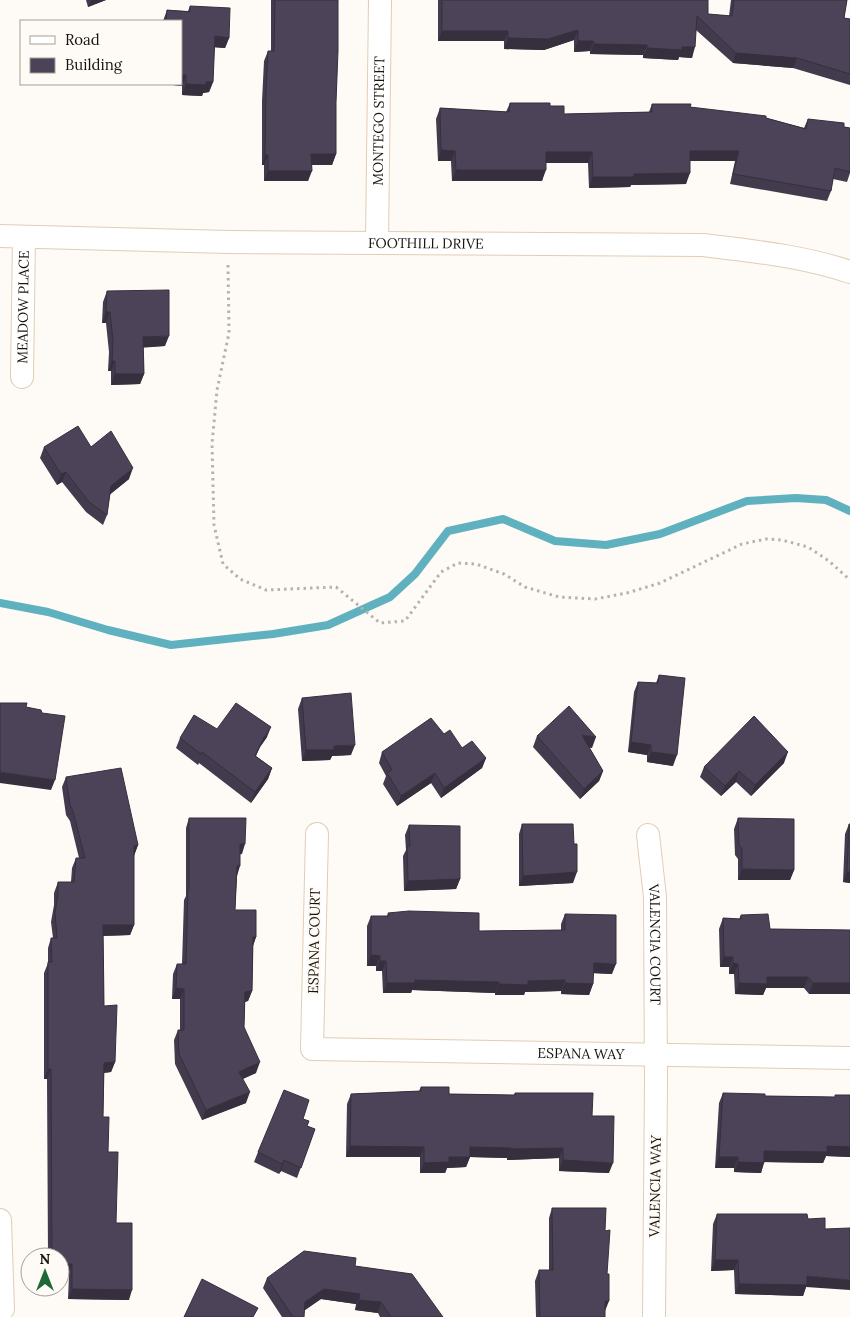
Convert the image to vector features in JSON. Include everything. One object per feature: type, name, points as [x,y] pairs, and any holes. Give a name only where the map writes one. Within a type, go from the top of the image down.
[{"type":"street","name":"MONTEGO STREET","points":[[377,242],[380,0]]},
{"type":"street","name":"FOOTHILL DRIVE","points":[[0,236],[228,242],[703,245],[760,252],[850,272]]},
{"type":"street","name":"MEADOW PLACE","points":[[22,377],[24,237]]},
{"type":"street","name":"ESPANA COURT","points":[[312,1049],[317,834]]},
{"type":"street","name":"VALENCIA COURT","points":[[648,835],[655,897],[656,1055]]},
{"type":"street","name":"ESPANA WAY","points":[[312,1049],[850,1058]]},
{"type":"street","name":"VALENCIA WAY","points":[[654,1317],[656,1055]]},
{"type":"street","points":[[0,1220],[2,1309],[0,1309]]},
{"type":"path","points":[[228,242],[229,332],[217,390],[212,444],[214,525],[223,564],[240,579],[266,590],[336,587],[380,623],[405,621],[441,572],[458,563],[476,564],[504,574],[526,587],[559,597],[595,599],[627,593],[660,583],[742,544],[766,539],[782,540],[808,547],[850,580]]},
{"type":"building","points":[[275,0],[338,0],[336,154],[311,154],[312,171],[268,171],[268,155],[265,155],[266,90],[268,51],[274,51]]},
{"type":"building","points":[[442,0],[708,0],[708,14],[732,16],[734,0],[847,0],[844,18],[850,19],[850,74],[797,58],[736,53],[697,16],[695,47],[682,47],[682,50],[647,48],[647,45],[594,44],[593,41],[578,41],[578,30],[548,39],[508,38],[508,31],[442,31]]},
{"type":"building","points":[[190,6],[230,8],[229,38],[215,36],[213,82],[206,82],[206,85],[186,84],[186,75],[182,75],[182,20],[166,20],[167,10],[190,12]]},
{"type":"building","points":[[510,103],[550,103],[550,106],[564,106],[564,114],[652,112],[652,104],[691,104],[690,107],[766,116],[766,118],[806,129],[808,119],[844,123],[844,127],[850,128],[850,172],[835,168],[831,191],[733,174],[739,151],[690,151],[690,173],[634,174],[634,177],[593,177],[592,152],[546,152],[546,170],[456,170],[455,151],[441,150],[440,108],[509,112]]},
{"type":"building","points":[[169,290],[169,336],[143,337],[144,374],[115,374],[115,361],[112,361],[113,341],[110,312],[106,312],[107,291]]},
{"type":"building","points":[[78,426],[91,447],[111,431],[133,468],[111,486],[107,515],[89,502],[66,472],[61,474],[44,447]]},
{"type":"building","points":[[659,675],[685,678],[677,755],[651,752],[651,745],[631,742],[638,682],[658,683]]},
{"type":"building","points":[[351,693],[355,745],[334,746],[334,750],[306,750],[302,698]]},
{"type":"building","points":[[0,703],[27,703],[26,707],[41,710],[42,713],[65,716],[55,780],[0,772]]},
{"type":"building","points":[[236,703],[271,727],[255,756],[272,768],[255,792],[180,738],[194,715],[217,729]]},
{"type":"building","points":[[569,706],[596,737],[582,735],[603,771],[584,789],[537,736]]},
{"type":"building","points":[[754,716],[788,752],[755,785],[739,771],[725,786],[704,767]]},
{"type":"building","points":[[431,718],[444,734],[450,730],[462,748],[472,741],[486,758],[444,788],[435,773],[401,796],[387,773],[392,770],[382,752]]},
{"type":"building","points":[[121,768],[138,845],[134,846],[134,925],[103,925],[104,1006],[117,1005],[115,1062],[104,1063],[103,1117],[109,1117],[108,1152],[118,1152],[116,1223],[132,1223],[132,1290],[72,1289],[70,1247],[52,1247],[51,1069],[48,1069],[48,962],[52,962],[51,938],[57,938],[55,912],[58,882],[74,882],[76,858],[85,858],[70,805],[66,777]]},
{"type":"building","points":[[189,818],[246,818],[245,844],[240,844],[240,866],[237,866],[235,910],[256,910],[256,937],[253,937],[252,991],[245,992],[244,1027],[260,1062],[239,1072],[250,1092],[206,1110],[179,1054],[178,1030],[184,1030],[184,989],[176,988],[177,964],[186,964]]},
{"type":"building","points":[[738,818],[794,819],[794,870],[742,869],[742,848],[739,845]]},
{"type":"building","points":[[522,824],[573,824],[574,844],[577,844],[577,872],[523,876]]},
{"type":"building","points":[[849,824],[850,872],[847,872]]},
{"type":"building","points":[[409,825],[460,826],[460,879],[408,881],[407,846],[410,846]]},
{"type":"building","points":[[409,911],[479,913],[479,931],[565,930],[565,914],[616,915],[616,964],[594,963],[593,984],[565,983],[565,980],[528,981],[528,985],[499,984],[499,982],[415,980],[415,983],[387,983],[386,961],[380,961],[380,956],[371,955],[371,916],[389,916],[388,913]]},
{"type":"building","points":[[768,914],[770,929],[850,930],[850,983],[813,983],[808,977],[767,977],[767,984],[739,983],[738,964],[733,963],[733,957],[724,957],[723,918],[741,919],[741,915]]},
{"type":"building","points":[[421,1087],[449,1087],[449,1094],[593,1093],[592,1116],[614,1116],[613,1163],[563,1160],[563,1148],[511,1149],[470,1147],[470,1157],[449,1157],[449,1162],[424,1163],[424,1147],[350,1146],[351,1094],[421,1091]]},
{"type":"building","points":[[284,1090],[309,1100],[303,1119],[309,1121],[307,1126],[315,1129],[301,1168],[284,1160],[282,1164],[258,1152]]},
{"type":"building","points":[[723,1093],[765,1094],[765,1096],[835,1097],[835,1095],[850,1095],[850,1147],[827,1146],[827,1152],[764,1151],[764,1163],[738,1162],[738,1157],[719,1157]]},
{"type":"building","points":[[552,1208],[606,1208],[605,1231],[610,1230],[607,1274],[609,1274],[609,1301],[605,1301],[605,1317],[540,1317],[539,1270],[553,1270]]},
{"type":"building","points":[[717,1214],[807,1214],[808,1219],[825,1218],[825,1229],[850,1228],[850,1280],[807,1276],[807,1285],[739,1284],[738,1260],[715,1260]]},
{"type":"building","points":[[304,1251],[356,1258],[355,1266],[412,1274],[443,1317],[391,1317],[381,1302],[359,1300],[360,1294],[324,1289],[305,1302],[304,1317],[293,1317],[267,1278]]},
{"type":"building","points":[[202,1279],[258,1308],[253,1317],[184,1317]]},
{"type":"waterway","points":[[0,603],[48,612],[108,630],[171,645],[273,634],[328,625],[390,597],[415,574],[448,531],[503,519],[555,541],[606,545],[660,534],[747,501],[796,498],[826,500],[850,511]]}]
